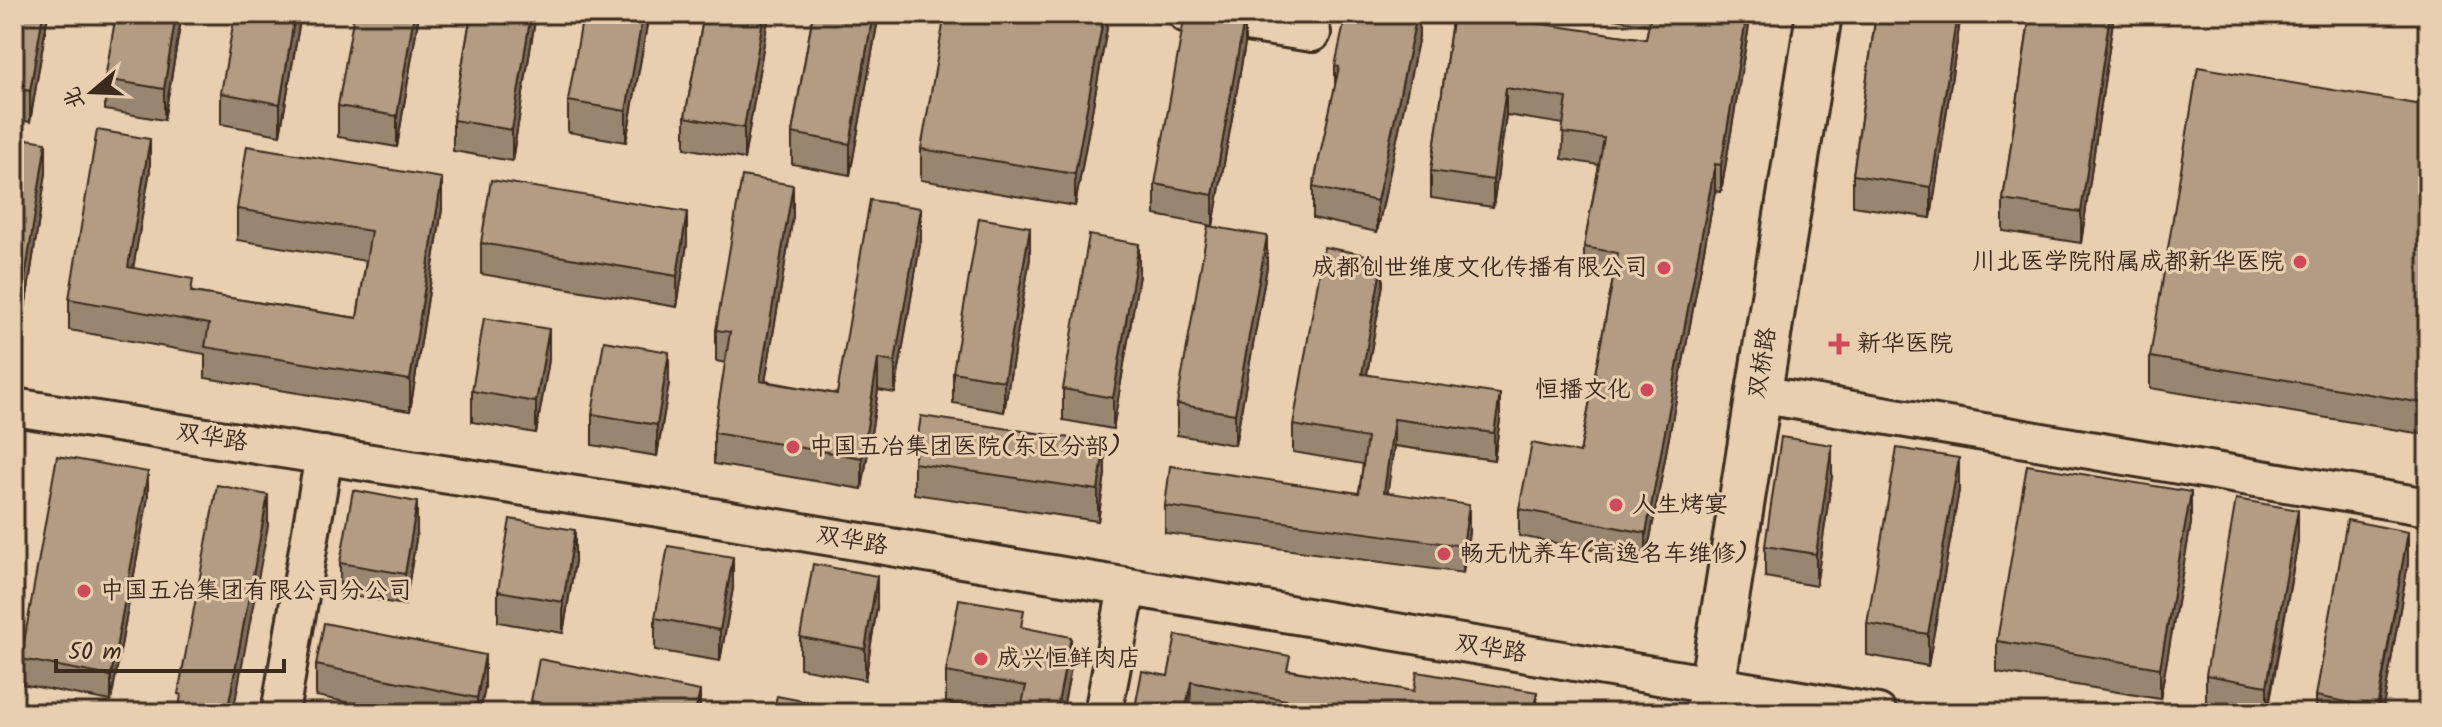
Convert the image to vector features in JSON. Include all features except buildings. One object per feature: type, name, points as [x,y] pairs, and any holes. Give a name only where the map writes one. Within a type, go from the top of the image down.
[{"type":"main road","name":"双桥路","points":[[1698,698],[1795,14]]},
{"type":"main road","name":"双桥路","points":[[1698,698],[1758,394],[1819,14]]},
{"type":"street","points":[[1187,14],[1312,33]]},
{"type":"street","points":[[1758,394],[2428,507]]},
{"type":"street","name":"双华路","points":[[14,407],[659,508],[1127,588],[1698,698],[1878,713]]},
{"type":"street","points":[[280,713],[324,455]]},
{"type":"street","points":[[1103,713],[1127,588]]},
{"type":"place","name":"川北医学院附属成都新华医院","points":[[2300,262]]},
{"type":"place","name":"成都创世维度文化传播有限公司","points":[[1664,268]]},
{"type":"place","name":"新华医院","points":[[1839,344]]},
{"type":"place","name":"恒播文化","points":[[1647,390]]},
{"type":"place","name":"中国五冶集团医院(东区分部)","points":[[793,447]]},
{"type":"place","name":"人生烤宴","points":[[1616,505]]},
{"type":"place","name":"畅无忧养车(高逸名车维修)","points":[[1444,554]]},
{"type":"place","name":"中国五冶集团有限公司分公司","points":[[84,591]]},
{"type":"place","name":"成兴恒鲜肉店","points":[[981,659]]}]
